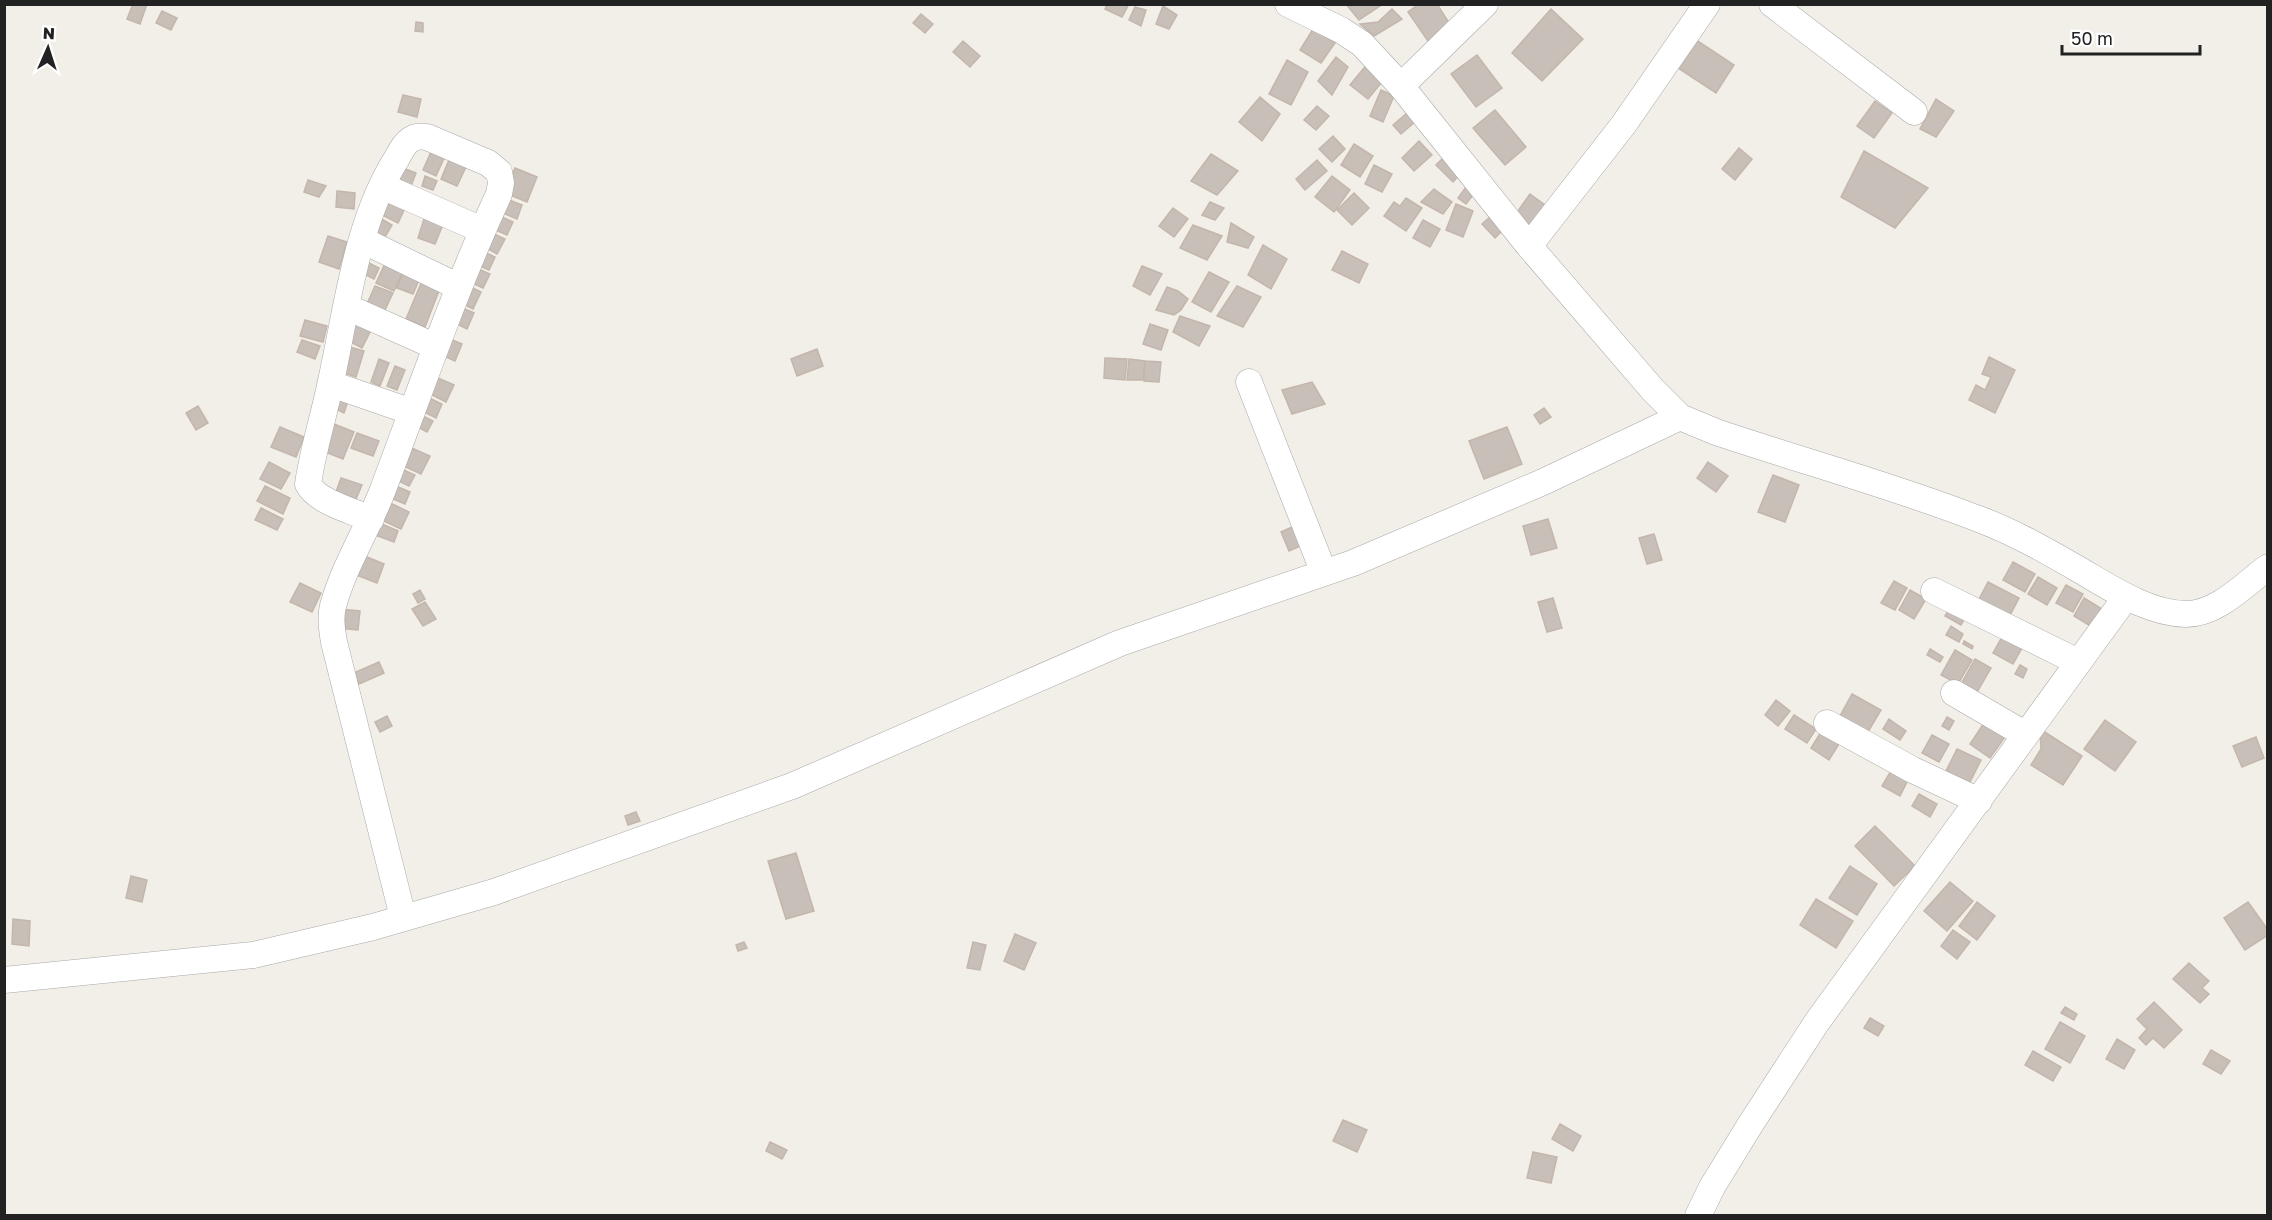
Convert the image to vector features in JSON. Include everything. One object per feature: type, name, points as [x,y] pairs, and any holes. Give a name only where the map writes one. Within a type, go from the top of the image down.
[{"type":"street","points":[[1288,4],[1341,30],[1362,44],[1401,86],[1529,246],[1611,343],[1680,417],[1716,432],[1976,518],[2021,537],[2126,597],[2166,612],[2190,614],[2205,611],[2221,603],[2268,567]]},
{"type":"street","points":[[1401,86],[1485,4]]},
{"type":"street","points":[[1529,246],[1624,124],[1707,4]]},
{"type":"street","points":[[1772,4],[1914,112]]},
{"type":"street","points":[[371,519],[320,497],[308,484],[316,439],[331,384],[362,240],[382,186],[407,142],[417,136],[488,163],[499,172],[501,183],[499,194],[434,346],[412,412],[371,519],[333,607],[331,626],[403,917]]},
{"type":"street","points":[[382,186],[482,230]]},
{"type":"street","points":[[362,240],[459,286]]},
{"type":"street","points":[[347,307],[434,346]]},
{"type":"street","points":[[1250,382],[1324,573]]},
{"type":"street","points":[[331,384],[412,412]]},
{"type":"street","points":[[4,980],[253,955],[373,927],[494,892],[792,786],[1120,643],[1353,563],[1543,482],[1680,417]]},
{"type":"street","points":[[1934,591],[2078,662]]},
{"type":"street","points":[[1698,1215],[1744,1134],[1817,1022],[2126,597]]},
{"type":"street","points":[[1954,693],[2026,735]]},
{"type":"street","points":[[1827,723],[1913,770],[1979,801]]},
{"type":"building","points":[[133,4],[147,4],[140,24],[127,19]]},
{"type":"building","points":[[1107,4],[1129,4],[1122,17],[1105,9]]},
{"type":"building","points":[[1346,4],[1383,4],[1359,20]]},
{"type":"building","points":[[1419,4],[1437,4],[1453,29],[1430,44],[1408,12]]},
{"type":"building","points":[[1163,6],[1177,15],[1169,29],[1156,24]]},
{"type":"building","points":[[1135,7],[1146,10],[1141,26],[1129,20]]},
{"type":"building","points":[[1392,9],[1402,19],[1374,36],[1360,24],[1378,22]]},
{"type":"building","points":[[1551,9],[1583,39],[1542,81],[1512,53]]},
{"type":"building","points":[[162,11],[177,18],[171,30],[156,23]]},
{"type":"building","points":[[921,14],[933,24],[925,33],[913,23]]},
{"type":"building","points":[[416,22],[423,23],[423,32],[415,31]]},
{"type":"building","points":[[1313,29],[1335,43],[1321,63],[1300,50]]},
{"type":"building","points":[[1693,38],[1734,65],[1716,93],[1675,66]]},
{"type":"building","points":[[963,41],[980,56],[970,67],[953,52]]},
{"type":"building","points":[[1477,55],[1502,88],[1476,107],[1451,74]]},
{"type":"building","points":[[1336,57],[1348,67],[1332,95],[1318,81]]},
{"type":"building","points":[[1287,60],[1308,72],[1291,105],[1269,94]]},
{"type":"building","points":[[1368,63],[1386,77],[1368,99],[1350,85]]},
{"type":"building","points":[[1381,90],[1394,96],[1383,122],[1370,116]]},
{"type":"building","points":[[403,95],[421,99],[417,117],[398,112]]},
{"type":"building","points":[[1260,97],[1280,114],[1262,141],[1239,122]]},
{"type":"building","points":[[1936,99],[1954,111],[1936,137],[1920,129]]},
{"type":"building","points":[[1875,101],[1892,113],[1874,138],[1857,126]]},
{"type":"building","points":[[1317,106],[1329,116],[1316,130],[1304,120]]},
{"type":"building","points":[[1495,110],[1526,147],[1505,165],[1473,128]]},
{"type":"building","points":[[1408,112],[1416,121],[1401,134],[1393,125]]},
{"type":"building","points":[[1333,136],[1345,149],[1332,162],[1319,149]]},
{"type":"building","points":[[1419,141],[1432,155],[1414,171],[1402,158]]},
{"type":"building","points":[[1354,144],[1373,156],[1360,177],[1341,165]]},
{"type":"building","points":[[1739,148],[1752,159],[1735,180],[1722,169]]},
{"type":"building","points":[[1864,151],[1928,188],[1895,228],[1841,197]]},
{"type":"building","points":[[431,152],[444,158],[436,176],[423,170]]},
{"type":"building","points":[[1211,154],[1238,171],[1217,195],[1191,181]]},
{"type":"building","points":[[1444,157],[1461,173],[1453,182],[1436,165]]},
{"type":"building","points":[[449,160],[466,167],[457,186],[441,179]]},
{"type":"building","points":[[1317,160],[1327,171],[1305,190],[1296,179]]},
{"type":"building","points":[[1374,165],[1392,174],[1382,192],[1365,184]]},
{"type":"building","points":[[400,167],[416,173],[411,186],[395,180]]},
{"type":"building","points":[[515,168],[537,177],[527,202],[505,193]]},
{"type":"building","points":[[425,176],[437,181],[433,190],[422,186]]},
{"type":"building","points":[[1332,176],[1350,190],[1334,212],[1315,197]]},
{"type":"building","points":[[308,180],[326,186],[319,197],[304,192]]},
{"type":"building","points":[[1468,184],[1476,191],[1466,204],[1458,198]]},
{"type":"building","points":[[1434,189],[1452,202],[1443,214],[1421,202]]},
{"type":"building","points":[[337,191],[355,193],[354,209],[336,207]]},
{"type":"building","points":[[1354,193],[1369,208],[1352,225],[1337,210]]},
{"type":"building","points":[[1530,194],[1545,205],[1531,226],[1515,215]]},
{"type":"building","points":[[385,198],[405,208],[398,223],[378,213]]},
{"type":"building","points":[[504,198],[522,205],[517,219],[498,211]]},
{"type":"building","points":[[1406,198],[1422,208],[1406,231],[1384,216],[1394,202],[1400,206]]},
{"type":"building","points":[[1210,202],[1224,208],[1215,220],[1202,215]]},
{"type":"building","points":[[1456,204],[1473,211],[1463,237],[1446,230]]},
{"type":"building","points":[[1173,208],[1188,219],[1174,237],[1159,226]]},
{"type":"building","points":[[497,215],[513,222],[507,235],[491,228]]},
{"type":"building","points":[[425,216],[444,222],[435,244],[418,238]]},
{"type":"building","points":[[1491,216],[1504,229],[1495,238],[1482,224]]},
{"type":"building","points":[[378,217],[392,225],[385,237],[371,230]]},
{"type":"building","points":[[1423,220],[1440,229],[1430,247],[1413,238]]},
{"type":"building","points":[[1231,223],[1254,237],[1248,248],[1227,242]]},
{"type":"building","points":[[1193,225],[1222,236],[1207,260],[1180,248]]},
{"type":"building","points":[[488,231],[505,239],[497,254],[481,245]]},
{"type":"building","points":[[328,236],[347,242],[339,269],[319,262]]},
{"type":"building","points":[[1263,245],[1287,259],[1271,289],[1248,275]]},
{"type":"building","points":[[480,250],[495,257],[489,270],[473,263]]},
{"type":"building","points":[[1342,251],[1368,264],[1359,283],[1332,270]]},
{"type":"building","points":[[365,261],[379,268],[374,279],[360,272]]},
{"type":"building","points":[[386,261],[404,269],[394,291],[376,283]]},
{"type":"building","points":[[472,266],[490,274],[483,288],[465,280]]},
{"type":"building","points":[[1142,266],[1162,274],[1150,295],[1133,286]]},
{"type":"building","points":[[1209,272],[1229,282],[1211,312],[1192,302]]},
{"type":"building","points":[[403,273],[419,280],[413,294],[397,288]]},
{"type":"building","points":[[422,281],[440,288],[425,327],[406,319]]},
{"type":"building","points":[[467,285],[481,292],[473,309],[459,302]]},
{"type":"building","points":[[375,286],[393,293],[384,312],[367,304]]},
{"type":"building","points":[[1237,286],[1261,297],[1243,327],[1217,316]]},
{"type":"building","points":[[1167,287],[1178,291],[1188,299],[1181,310],[1174,315],[1156,310]]},
{"type":"building","points":[[456,305],[474,313],[467,329],[449,320]]},
{"type":"building","points":[[1180,316],[1210,326],[1199,346],[1173,332]]},
{"type":"building","points":[[305,320],[327,326],[323,342],[300,336]]},
{"type":"building","points":[[354,320],[372,328],[362,348],[345,339]]},
{"type":"building","points":[[1150,324],[1168,330],[1161,350],[1143,344]]},
{"type":"building","points":[[445,337],[462,344],[455,361],[437,353]]},
{"type":"building","points":[[302,340],[320,346],[315,359],[297,352]]},
{"type":"building","points":[[346,346],[364,351],[356,377],[338,371]]},
{"type":"building","points":[[817,349],[823,366],[797,376],[791,359]]},
{"type":"building","points":[[1989,357],[2015,370],[1995,413],[1969,400],[1976,385],[1985,390],[1991,377],[1982,374]]},
{"type":"building","points":[[1105,358],[1127,359],[1125,380],[1104,378]]},
{"type":"building","points":[[379,359],[389,363],[380,386],[371,382]]},
{"type":"building","points":[[1129,359],[1145,361],[1143,380],[1127,380]]},
{"type":"building","points":[[1145,361],[1161,362],[1159,382],[1144,381]]},
{"type":"building","points":[[395,366],[405,370],[397,390],[387,386]]},
{"type":"building","points":[[431,375],[454,385],[446,402],[424,391]]},
{"type":"building","points":[[1312,382],[1325,404],[1292,414],[1282,390]]},
{"type":"building","points":[[423,395],[442,404],[436,418],[416,408]]},
{"type":"building","points":[[336,396],[348,401],[344,413],[331,407]]},
{"type":"building","points":[[198,406],[208,423],[196,430],[186,413]]},
{"type":"building","points":[[1544,408],[1551,417],[1540,424],[1534,415]]},
{"type":"building","points":[[415,412],[433,421],[427,432],[410,423]]},
{"type":"building","points":[[329,422],[354,432],[343,459],[318,449]]},
{"type":"building","points":[[280,427],[304,437],[296,457],[271,447]]},
{"type":"building","points":[[1507,427],[1522,464],[1484,479],[1469,441]]},
{"type":"building","points":[[357,433],[379,441],[373,456],[351,448]]},
{"type":"building","points":[[405,445],[430,456],[421,474],[397,463]]},
{"type":"building","points":[[269,462],[290,473],[281,489],[260,479]]},
{"type":"building","points":[[1708,462],[1728,476],[1716,492],[1697,478]]},
{"type":"building","points":[[397,467],[415,475],[409,486],[392,478]]},
{"type":"building","points":[[1773,475],[1799,485],[1785,522],[1758,512]]},
{"type":"building","points":[[341,478],[362,485],[356,499],[336,492]]},
{"type":"building","points":[[391,484],[410,492],[405,504],[386,496]]},
{"type":"building","points":[[265,486],[290,498],[283,514],[257,501]]},
{"type":"building","points":[[386,501],[409,512],[401,529],[377,518]]},
{"type":"building","points":[[261,508],[283,519],[277,530],[255,520]]},
{"type":"building","points":[[1548,519],[1557,548],[1531,555],[1523,526]]},
{"type":"building","points":[[375,521],[398,531],[394,542],[370,533]]},
{"type":"building","points":[[1299,524],[1307,543],[1289,551],[1281,532]]},
{"type":"building","points":[[1654,534],[1662,560],[1647,564],[1639,538]]},
{"type":"building","points":[[362,555],[384,564],[377,583],[354,574]]},
{"type":"building","points":[[2013,562],[2035,574],[2025,592],[2003,580]]},
{"type":"building","points":[[2038,577],[2057,588],[2047,605],[2028,594]]},
{"type":"building","points":[[1894,581],[1907,588],[1895,610],[1881,603]]},
{"type":"building","points":[[1988,582],[2019,598],[2007,621],[1976,605]]},
{"type":"building","points":[[300,583],[321,593],[312,612],[290,602]]},
{"type":"building","points":[[2066,585],[2083,594],[2073,612],[2056,603]]},
{"type":"building","points":[[420,590],[425,599],[418,603],[413,594]]},
{"type":"building","points":[[1910,590],[1926,599],[1914,619],[1899,610]]},
{"type":"building","points":[[1553,598],[1562,628],[1547,632],[1538,602]]},
{"type":"building","points":[[2084,598],[2102,609],[2092,627],[2074,616]]},
{"type":"building","points":[[425,602],[436,619],[423,626],[412,609]]},
{"type":"building","points":[[1950,607],[1966,616],[1961,625],[1945,616]]},
{"type":"building","points":[[339,609],[360,611],[358,630],[337,628]]},
{"type":"building","points":[[1951,626],[1963,634],[1959,642],[1946,635]]},
{"type":"building","points":[[2002,637],[2022,648],[2013,664],[1993,653]]},
{"type":"building","points":[[1964,641],[1973,646],[1972,649],[1963,644]]},
{"type":"building","points":[[1930,649],[1943,657],[1940,662],[1927,655]]},
{"type":"building","points":[[1955,650],[1972,660],[1958,684],[1941,675]]},
{"type":"building","points":[[1975,659],[1991,668],[1976,694],[1960,686]]},
{"type":"building","points":[[379,662],[384,673],[359,684],[354,673]]},
{"type":"building","points":[[2020,665],[2027,669],[2023,678],[2015,674]]},
{"type":"building","points":[[1852,694],[1881,710],[1868,732],[1840,716]]},
{"type":"building","points":[[1776,700],[1790,711],[1778,726],[1765,715]]},
{"type":"building","points":[[1794,715],[1816,729],[1807,743],[1785,729]]},
{"type":"building","points":[[387,716],[392,726],[380,732],[375,722]]},
{"type":"building","points":[[1947,717],[1954,721],[1949,730],[1942,726]]},
{"type":"building","points":[[1889,719],[1906,731],[1900,740],[1883,729]]},
{"type":"building","points":[[1986,720],[2007,734],[1990,758],[1970,744]]},
{"type":"building","points":[[2105,720],[2136,742],[2115,771],[2084,749]]},
{"type":"building","points":[[2040,729],[2082,756],[2063,785],[2031,765],[2041,749]]},
{"type":"building","points":[[1821,732],[1839,744],[1829,760],[1811,748]]},
{"type":"building","points":[[1932,735],[1949,744],[1939,762],[1922,753]]},
{"type":"building","points":[[2256,737],[2264,758],[2242,767],[2233,746]]},
{"type":"building","points":[[1957,749],[1981,760],[1967,788],[1943,777]]},
{"type":"building","points":[[1892,769],[1909,778],[1900,796],[1882,786]]},
{"type":"building","points":[[1919,794],[1937,804],[1930,817],[1912,806]]},
{"type":"building","points":[[636,812],[640,821],[628,825],[625,816]]},
{"type":"building","points":[[1875,826],[1915,866],[1894,886],[1855,846]]},
{"type":"building","points":[[796,853],[814,911],[786,919],[768,861]]},
{"type":"building","points":[[1850,866],[1877,884],[1857,915],[1829,898]]},
{"type":"building","points":[[131,876],[147,880],[142,902],[126,898]]},
{"type":"building","points":[[1950,882],[1973,901],[1947,931],[1924,911]]},
{"type":"building","points":[[1816,899],[1853,921],[1836,948],[1800,925]]},
{"type":"building","points":[[1977,902],[1995,916],[1977,940],[1959,926]]},
{"type":"building","points":[[2248,902],[2268,930],[2268,935],[2245,950],[2224,918]]},
{"type":"building","points":[[13,919],[30,921],[29,946],[12,944]]},
{"type":"building","points":[[1953,930],[1970,942],[1957,959],[1941,946]]},
{"type":"building","points":[[1015,934],[1036,943],[1024,970],[1004,961]]},
{"type":"building","points":[[744,942],[747,948],[738,951],[736,945]]},
{"type":"building","points":[[973,942],[986,945],[980,970],[967,968]]},
{"type":"building","points":[[2189,963],[2209,981],[2202,988],[2209,994],[2200,1003],[2173,979]]},
{"type":"building","points":[[2154,1002],[2182,1030],[2164,1048],[2153,1038],[2146,1045],[2139,1038],[2147,1029],[2137,1019]]},
{"type":"building","points":[[2065,1007],[2077,1014],[2074,1020],[2061,1013]]},
{"type":"building","points":[[1870,1018],[1884,1026],[1878,1036],[1864,1028]]},
{"type":"building","points":[[2060,1022],[2085,1036],[2070,1063],[2045,1049]]},
{"type":"building","points":[[2117,1039],[2135,1050],[2124,1069],[2106,1059]]},
{"type":"building","points":[[2211,1050],[2230,1061],[2221,1074],[2203,1064]]},
{"type":"building","points":[[2033,1051],[2061,1067],[2053,1081],[2025,1065]]},
{"type":"building","points":[[1343,1120],[1367,1130],[1357,1152],[1333,1141]]},
{"type":"building","points":[[1560,1124],[1581,1136],[1573,1151],[1552,1139]]},
{"type":"building","points":[[770,1142],[787,1150],[782,1159],[766,1151]]},
{"type":"building","points":[[1533,1152],[1557,1157],[1551,1183],[1527,1178]]}]
